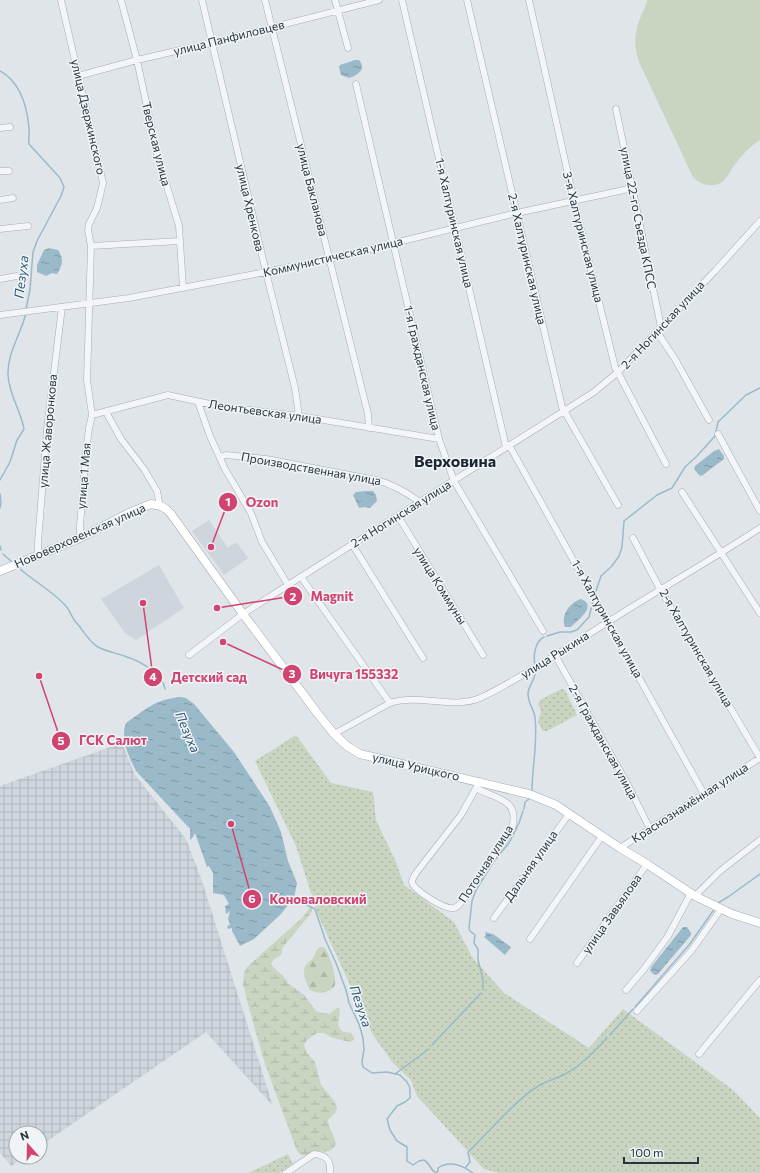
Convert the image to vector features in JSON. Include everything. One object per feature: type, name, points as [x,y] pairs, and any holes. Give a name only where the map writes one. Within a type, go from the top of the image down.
[{"type":"main road","name":"Нововерховенская улица","points":[[2,570],[80,538],[146,506],[157,505]]},
{"type":"main road","name":"улица Урицкого","points":[[157,505],[166,509],[171,514],[243,614],[334,734],[347,746],[360,754],[478,785],[529,794],[556,805],[693,894],[732,914],[760,923]]},
{"type":"street","name":"улица Дзержинского","points":[[61,0],[103,183],[97,208],[89,224],[88,230],[91,246],[88,303]]},
{"type":"street","name":"Тверская улица","points":[[121,0],[137,60],[157,154],[176,214],[180,241],[183,288]]},
{"type":"street","name":"улица Хренкова","points":[[202,0],[211,43],[295,388],[299,416]]},
{"type":"street","name":"улица Бакланова","points":[[265,0],[368,414],[369,428]]},
{"type":"street","points":[[335,0],[348,48]]},
{"type":"street","name":"улица Панфиловцев","points":[[78,76],[379,0]]},
{"type":"street","name":"1-я Халтуринская улица","points":[[402,0],[455,229],[508,446],[704,794]]},
{"type":"street","name":"2-я Халтуринская улица","points":[[467,0],[564,411],[618,505]]},
{"type":"street","name":"3-я Халтуринская улица","points":[[529,0],[574,201],[615,368],[666,464]]},
{"type":"street","name":"1-я Гражданская улица","points":[[356,84],[439,439],[454,481],[543,631]]},
{"type":"street","name":"улица 22-го Съезда КПСС","points":[[616,109],[633,188],[659,329],[709,420]]},
{"type":"street","points":[[0,128],[10,127]]},
{"type":"street","points":[[0,171],[9,170]]},
{"type":"street","name":"Коммунистическая улица","points":[[0,315],[183,288],[266,272],[329,259],[517,213],[633,188]]},
{"type":"street","points":[[0,200],[13,198]]},
{"type":"street","name":"2-я Ногинская улица","points":[[189,655],[243,614],[594,392],[618,374],[760,221]]},
{"type":"street","points":[[0,229],[28,226]]},
{"type":"street","points":[[91,246],[180,241]]},
{"type":"street","points":[[0,279],[17,276]]},
{"type":"street","name":"улица 1 Мая","points":[[80,538],[86,452],[92,415],[87,380],[88,303]]},
{"type":"street","name":"улица Жаворонкова","points":[[38,556],[47,429],[62,307]]},
{"type":"street","name":"Леонтьевская улица","points":[[92,415],[168,395],[224,407],[299,416],[439,439]]},
{"type":"street","points":[[198,402],[210,436],[225,469],[251,513],[262,542],[288,585]]},
{"type":"street","points":[[106,412],[121,439],[144,469],[157,491],[159,501],[157,505]]},
{"type":"street","points":[[718,434],[760,510]]},
{"type":"street","name":"Производственная улица","points":[[220,457],[226,455],[266,459],[390,483],[420,502]]},
{"type":"street","points":[[682,492],[760,613]]},
{"type":"street","name":"улица Коммуны","points":[[398,516],[483,655]]},
{"type":"street","name":"улица Рыкина","points":[[334,734],[390,703],[406,700],[452,703],[471,701],[500,688],[541,666],[555,655],[660,588],[721,553],[760,528]]},
{"type":"street","name":"2-я Халтуринская улица","points":[[633,538],[660,588],[760,758]]},
{"type":"street","points":[[352,544],[423,658]]},
{"type":"street","points":[[301,577],[390,703]]},
{"type":"street","name":"2-я Гражданская улица","points":[[555,655],[629,787],[650,828]]},
{"type":"street","name":"Краснознамённая улица","points":[[620,848],[760,758]]},
{"type":"street","name":"Поточная улица","points":[[478,785],[507,803],[513,811],[514,820],[512,829],[458,907],[452,909],[446,908],[430,899],[412,882],[416,873],[461,815],[478,785]]},
{"type":"street","name":"Дальняя улица","points":[[494,918],[569,814]]},
{"type":"street","points":[[530,939],[602,836]]},
{"type":"street","points":[[626,990],[644,969],[668,936],[693,894],[760,840]]},
{"type":"street","name":"улица Завьялова","points":[[577,964],[647,864]]},
{"type":"street","points":[[637,1011],[692,950],[721,909]]},
{"type":"street","points":[[699,1054],[760,980]]},
{"type":"street","points":[[286,1173],[314,1154],[318,1154],[328,1159],[330,1173]]},
{"type":"shaded area","points":[[209,520],[228,548],[236,542],[248,558],[224,575],[192,531]]},
{"type":"shaded area","points":[[159,565],[184,608],[136,640],[125,633],[101,599]]},
{"type":"shaded area","points":[[122,743],[135,775],[186,839],[201,878],[273,1106],[206,1032],[48,1141],[48,1125],[8,1125],[8,1162],[0,1153],[0,786]]},
{"type":"green space","points":[[647,0],[760,0],[760,140],[745,152],[725,179],[718,184],[706,185],[693,177],[639,62],[635,46],[635,37]]},
{"type":"green space","points":[[561,689],[565,690],[577,715],[547,731],[543,731],[538,722],[541,711],[538,704],[540,700]]},
{"type":"green space","points":[[296,735],[331,783],[373,792],[376,820],[396,862],[404,885],[454,922],[472,957],[504,993],[589,1048],[623,1009],[733,1090],[760,1118],[760,1173],[499,1173],[484,1169],[417,1096],[411,1080],[393,1063],[373,1035],[318,915],[296,846],[255,761]]},
{"type":"green space","points":[[310,907],[312,908],[312,912],[283,947],[281,955],[273,960],[271,964],[289,984],[304,995],[316,1011],[329,1014],[339,1008],[340,1014],[338,1022],[340,1028],[343,1032],[351,1033],[354,1040],[350,1042],[333,1038],[324,1033],[317,1033],[307,1040],[304,1045],[307,1053],[315,1062],[321,1085],[332,1098],[337,1107],[336,1112],[328,1120],[329,1127],[335,1140],[335,1146],[327,1151],[301,1155],[297,1151],[265,1064],[243,984],[244,973],[247,967],[304,916]]},
{"type":"green space","points":[[324,947],[328,954],[334,971],[335,982],[332,989],[321,993],[310,990],[304,974],[306,965],[314,957],[317,949]]},
{"type":"green space","points":[[288,1154],[293,1164],[279,1173],[248,1173]]},
{"type":"water","points":[[359,60],[362,69],[349,78],[341,75],[340,65]]},
{"type":"water","points":[[49,248],[58,250],[62,262],[61,268],[57,274],[52,273],[46,276],[37,272],[37,265],[44,250]]},
{"type":"water","points":[[719,449],[724,456],[724,459],[700,476],[694,469],[695,466],[714,451]]},
{"type":"water","points":[[373,491],[376,495],[377,501],[370,508],[359,508],[353,495],[356,492]]},
{"type":"water","points":[[581,599],[588,605],[585,613],[571,627],[565,627],[564,618],[567,610],[573,603]]},
{"type":"water","points":[[180,697],[186,698],[194,704],[234,752],[270,807],[281,832],[288,861],[297,883],[294,898],[280,915],[254,939],[240,946],[232,931],[232,928],[228,929],[227,927],[230,924],[228,919],[230,911],[226,914],[225,906],[229,904],[224,895],[213,893],[213,873],[209,866],[207,867],[195,833],[190,840],[190,829],[136,771],[126,748],[124,729],[126,723],[145,709],[163,700]]},
{"type":"water","points":[[683,927],[687,927],[691,935],[658,974],[655,975],[650,970],[652,966]]},
{"type":"water","points":[[485,932],[493,934],[511,947],[505,955],[484,937],[486,935]]},
{"type":"waterway","name":"Пезуха","points":[[0,71],[13,81],[21,95],[28,120],[29,144],[60,178],[64,187],[33,252],[30,290],[26,309]]},
{"type":"waterway","name":"Пезуха","points":[[0,480],[10,462],[17,440],[24,429],[10,389],[8,367],[12,351],[26,313]]},
{"type":"waterway","points":[[595,594],[601,576],[612,566],[619,556],[622,547],[624,521],[657,495],[672,488],[685,467],[715,436],[718,422],[746,395],[760,388]]},
{"type":"waterway","name":"Пезуха","points":[[0,494],[0,508]]},
{"type":"waterway","name":"Пезуха","points":[[0,546],[1,550]]},
{"type":"waterway","name":"Пезуха","points":[[3,554],[12,562]]},
{"type":"waterway","name":"Пезуха","points":[[18,567],[65,605],[74,620],[95,645],[144,665],[156,673],[165,689]]},
{"type":"waterway","points":[[547,636],[560,632],[571,632],[577,630],[589,617],[593,601]]},
{"type":"waterway","points":[[535,665],[535,649],[544,637]]},
{"type":"waterway","points":[[532,791],[536,727],[535,715],[529,701],[528,694],[535,674]]},
{"type":"waterway","points":[[524,809],[525,802],[529,799]]},
{"type":"waterway","points":[[483,990],[483,979],[478,960],[478,949],[474,943],[475,935],[469,928],[472,901],[476,890],[494,861],[509,843],[523,811]]},
{"type":"waterway","points":[[718,903],[760,874]]},
{"type":"waterway","name":"Пезуха","points":[[305,904],[315,909],[325,939],[346,990],[349,1003],[359,1024],[363,1038],[363,1067],[372,1073],[387,1072],[400,1075],[407,1082],[410,1088],[410,1098],[397,1106],[387,1119],[390,1130],[397,1141],[407,1147],[407,1161],[413,1165],[424,1160],[436,1173],[438,1168],[447,1164],[456,1164],[473,1173]]},
{"type":"waterway","points":[[635,1007],[689,945],[713,911]]},
{"type":"waterway","points":[[432,1045],[481,993]]},
{"type":"waterway","points":[[610,1035],[633,1009]]},
{"type":"waterway","points":[[466,1167],[470,1162],[468,1152],[521,1099],[545,1082],[563,1075],[575,1068],[592,1054],[607,1038]]},
{"type":"waterway","points":[[395,1074],[429,1049]]},
{"type":"place","name":"Ozon","points":[[211,547]]},
{"type":"place","name":"Детский сад","points":[[143,603]]},
{"type":"place","name":"Magnit","points":[[217,608]]},
{"type":"place","name":"Вичуга 155332","points":[[223,642]]},
{"type":"place","name":"ГСК Салют","points":[[39,676]]},
{"type":"place","name":"Коноваловский","points":[[231,824]]},
{"type":"district","name":"Верховина","points":[[455,461]]}]
